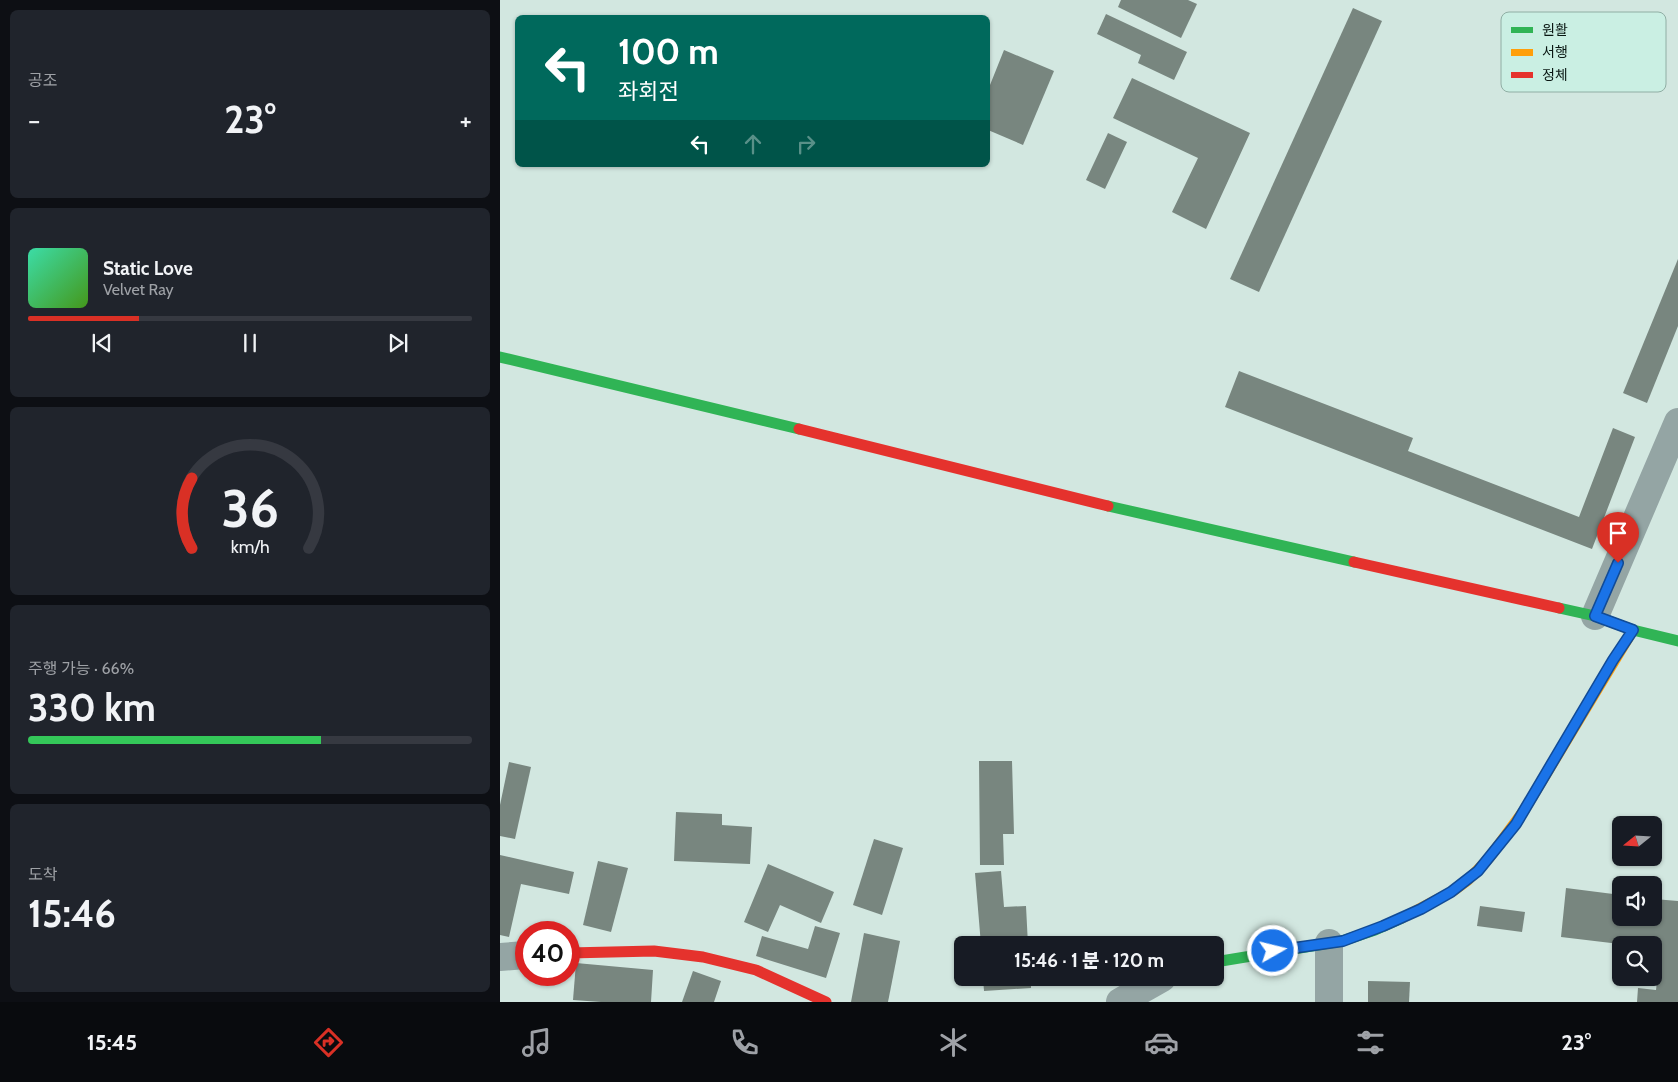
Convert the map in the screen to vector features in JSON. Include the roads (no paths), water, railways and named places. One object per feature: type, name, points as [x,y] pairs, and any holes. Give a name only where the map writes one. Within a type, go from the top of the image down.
[{"type":"main road","points":[[500,357],[721,409],[1111,506],[1595,616],[1633,630],[1678,641]]},
{"type":"main road","points":[[1224,960],[1343,941],[1421,909],[1451,892],[1478,871],[1516,824],[1613,660],[1633,630]]},
{"type":"main road","points":[[580,953],[654,951],[703,957],[756,970],[826,1002]]},
{"type":"street","points":[[1595,616],[1678,422]]},
{"type":"street","points":[[1329,943],[1329,1002]]},
{"type":"street","points":[[500,957],[515,956]]},
{"type":"street","points":[[1120,1002],[1148,986]]}]
